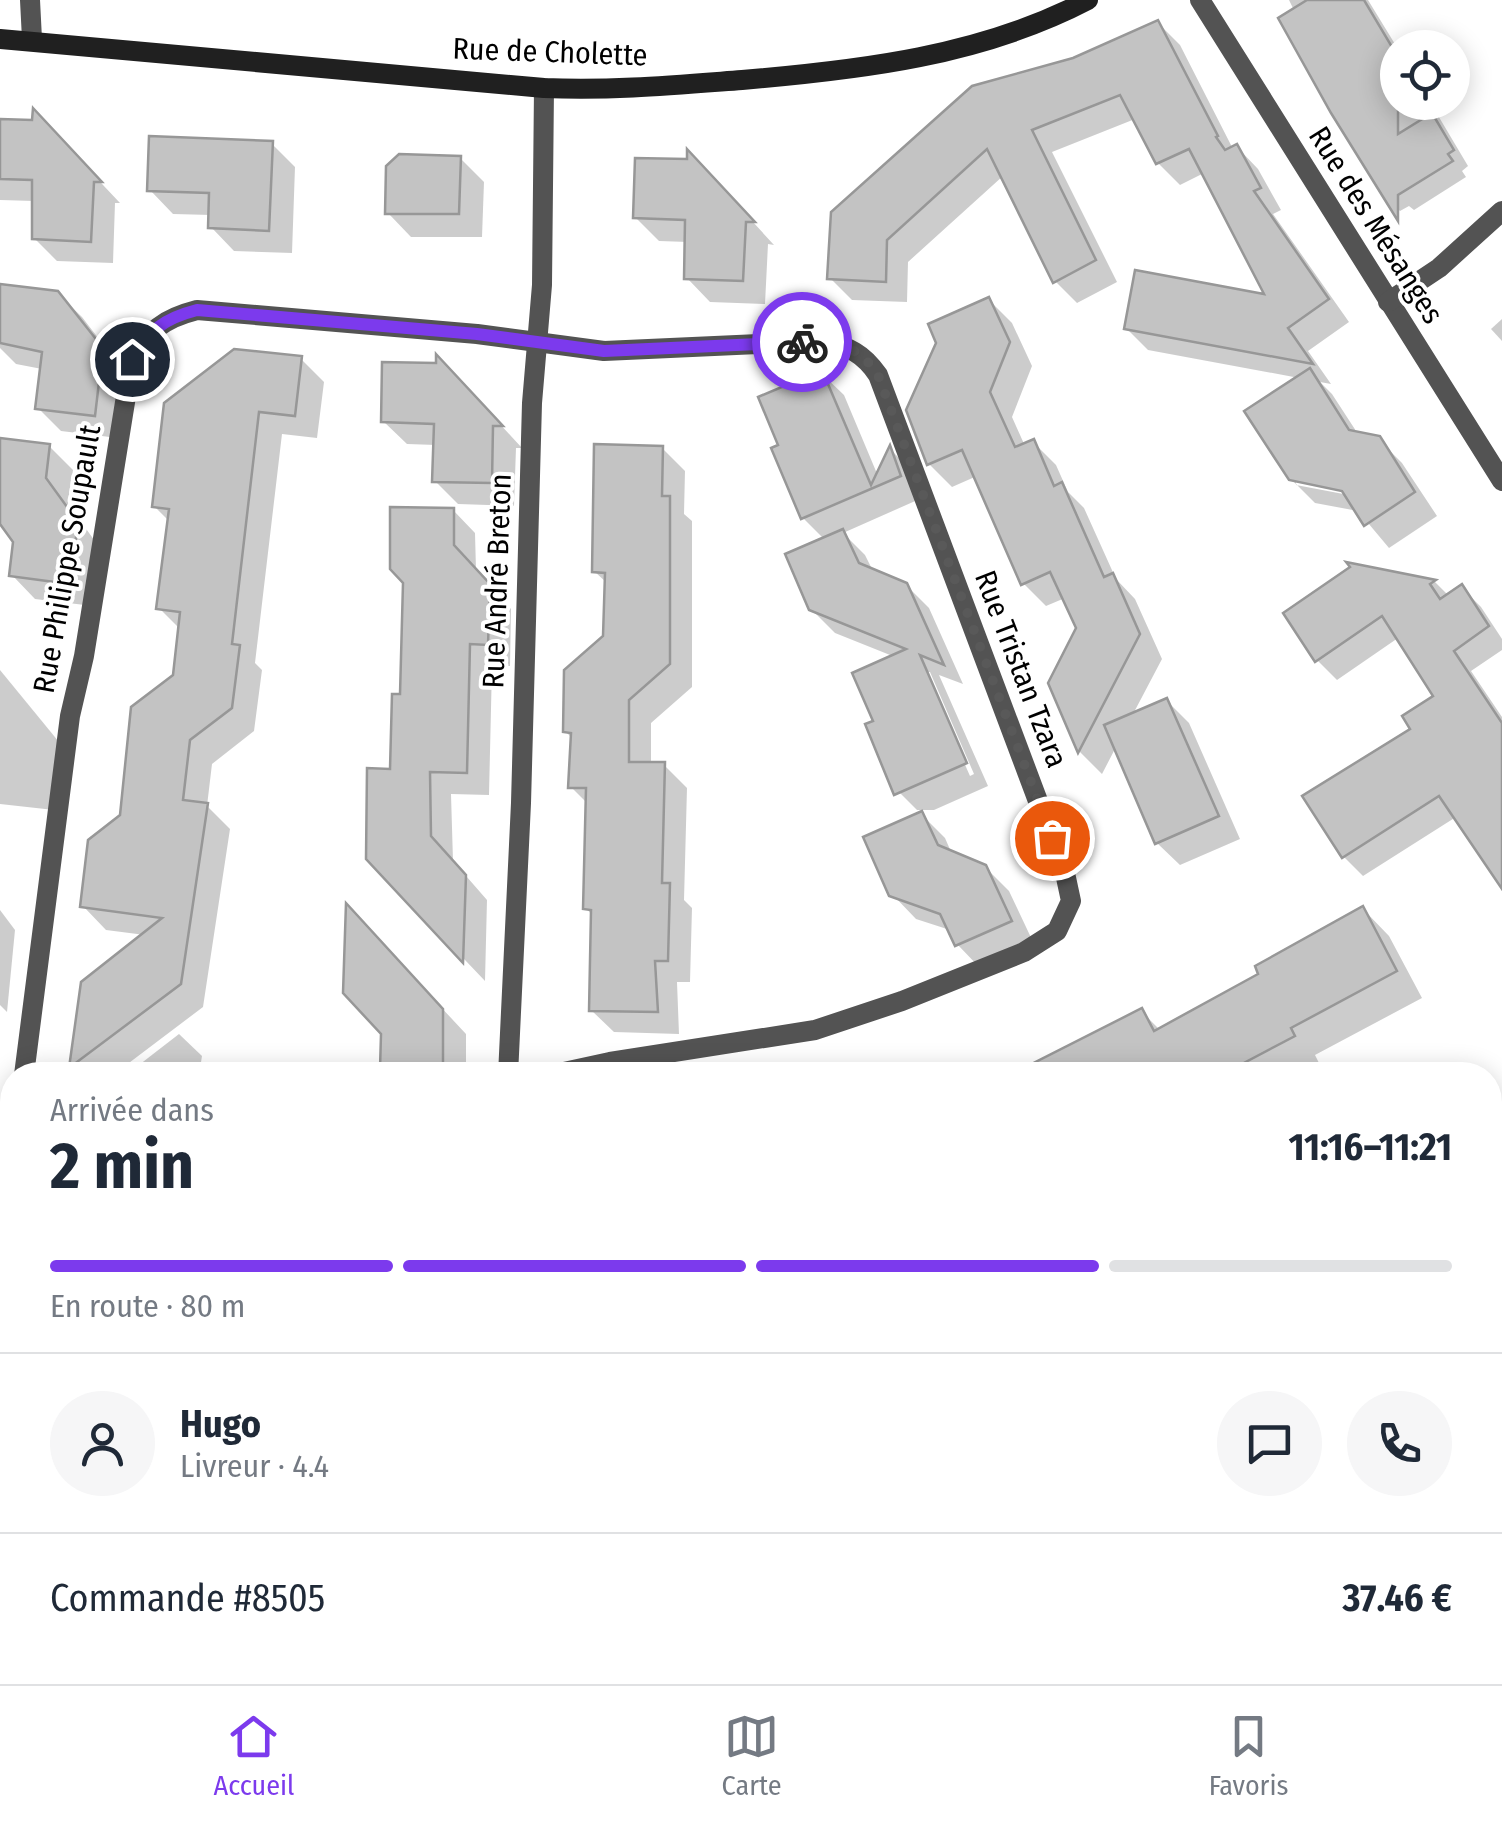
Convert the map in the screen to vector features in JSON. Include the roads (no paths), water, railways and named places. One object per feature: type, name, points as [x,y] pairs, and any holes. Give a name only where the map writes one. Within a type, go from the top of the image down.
[{"type":"street","points":[[30,0],[32,40]]},
{"type":"street","name":"Rue de Cholette","points":[[0,39],[544,88],[613,90],[840,72],[960,50],[1048,21],[1088,0]]},
{"type":"street","name":"Rue des Mésanges","points":[[1200,0],[1502,481]]},
{"type":"street","name":"Rue André Breton","points":[[509,1062],[532,403],[539,344],[544,88]]},
{"type":"street","points":[[1388,302],[1439,268],[1502,211]]},
{"type":"street","name":"Rue Philippe Soupault","points":[[26,1062],[70,716],[84,656],[132,359],[143,342],[172,316],[197,310],[477,334],[539,344]]},
{"type":"street","name":"Rue Tristan Tzara","points":[[539,344],[604,351],[824,340],[850,347],[866,358],[878,375],[1058,854],[1071,901],[1057,931],[1024,952],[850,1019],[815,1030],[610,1062]]}]
